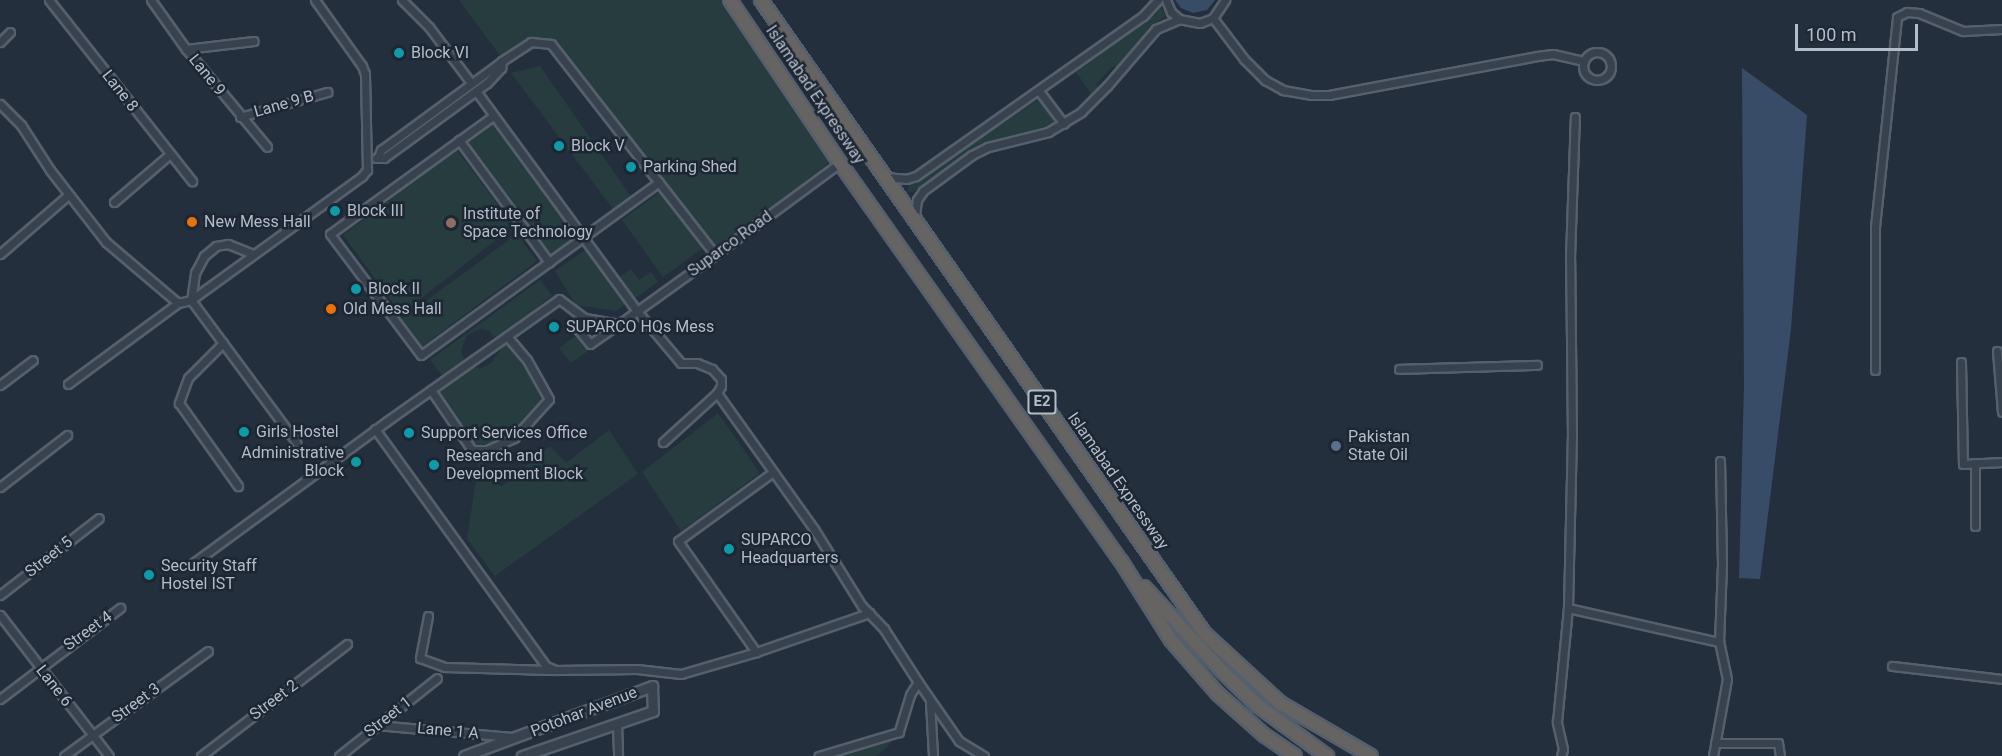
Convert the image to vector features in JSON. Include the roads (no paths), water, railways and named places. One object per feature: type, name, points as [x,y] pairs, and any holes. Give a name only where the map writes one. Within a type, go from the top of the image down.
[{"type":"highway","name":"Islamabad Expressway","points":[[730,0],[840,163],[1121,561]]},
{"type":"highway","name":"Islamabad Expressway","points":[[761,0],[1205,634],[1280,703],[1371,756]]},
{"type":"highway","points":[[1121,561],[1171,640],[1218,694],[1264,735],[1295,756]]},
{"type":"highway","points":[[1121,561],[1222,671],[1257,705],[1327,756]]},
{"type":"street","name":"Lane 8","points":[[49,0],[192,181]]},
{"type":"street","name":"Lane 9","points":[[151,0],[186,49],[267,147]]},
{"type":"street","points":[[68,384],[178,303],[191,300],[362,176],[369,162],[365,74],[356,57],[315,0]]},
{"type":"street","points":[[402,0],[429,27],[637,311],[681,363],[697,363],[712,369],[721,379],[721,386],[717,393],[663,442]]},
{"type":"street","points":[[885,177],[912,178],[1143,16],[1158,0]]},
{"type":"street","points":[[1166,0],[1171,12],[1179,19],[1200,23],[1213,18],[1225,0]]},
{"type":"street","points":[[1875,370],[1875,227],[1897,17],[1907,12],[1919,13],[1963,31],[2002,29]]},
{"type":"street","points":[[1213,18],[1244,59],[1265,80],[1283,90],[1311,95],[1329,95],[1553,54],[1584,61]]},
{"type":"street","points":[[915,219],[917,200],[923,191],[972,155],[988,147],[1048,132],[1064,124],[1093,102],[1156,29],[1179,19]]},
{"type":"street","points":[[0,42],[10,32]]},
{"type":"street","points":[[186,49],[254,40]]},
{"type":"street","points":[[369,162],[378,157],[381,150],[471,83],[531,42],[551,44],[715,255]]},
{"type":"street","points":[[1600,52],[1610,61],[1611,68],[1603,78],[1596,80],[1585,74],[1584,61],[1588,55],[1600,52]]},
{"type":"street","points":[[378,157],[384,158],[476,90],[501,68],[502,61]]},
{"type":"street","points":[[471,83],[476,90]]},
{"type":"street","points":[[1039,91],[1064,124]]},
{"type":"street","name":"Lane 9 B","points":[[240,117],[327,92]]},
{"type":"street","points":[[0,104],[21,125],[69,195],[106,242],[178,303]]},
{"type":"street","points":[[493,116],[330,234],[421,355],[659,182]]},
{"type":"street","points":[[1561,756],[1563,749],[1557,722],[1568,608],[1572,437],[1570,257],[1575,117]]},
{"type":"street","points":[[459,141],[549,262]]},
{"type":"street","points":[[114,202],[170,154]]},
{"type":"street","name":"Suparco Road","points":[[584,318],[578,329],[590,344],[840,163]]},
{"type":"street","points":[[0,254],[69,195]]},
{"type":"street","points":[[254,254],[228,244],[216,246],[204,256],[195,273],[191,300],[296,442]]},
{"type":"street","points":[[189,566],[375,429],[559,299],[584,318],[619,324]]},
{"type":"street","points":[[431,390],[472,450],[487,450],[514,438],[549,399],[527,360],[507,336]]},
{"type":"street","points":[[223,343],[188,378],[179,403],[238,486]]},
{"type":"street","points":[[1997,351],[2002,412]]},
{"type":"street","points":[[0,386],[33,360]]},
{"type":"street","points":[[1961,362],[1963,464],[2002,462]]},
{"type":"street","points":[[1399,369],[1537,365]]},
{"type":"street","points":[[717,393],[869,613],[884,629],[959,741],[984,756]]},
{"type":"street","points":[[375,429],[546,666],[555,670]]},
{"type":"street","points":[[0,487],[67,435]]},
{"type":"street","points":[[1713,756],[1727,679],[1719,642],[1722,564],[1720,461]]},
{"type":"street","points":[[1975,463],[1975,526]]},
{"type":"street","points":[[756,652],[678,541],[773,472]]},
{"type":"street","name":"Street 5","points":[[0,595],[99,518]]},
{"type":"street","name":"Street 4","points":[[0,699],[120,608]]},
{"type":"street","points":[[1568,608],[1719,642]]},
{"type":"street","points":[[428,616],[420,658],[446,667],[555,670],[637,669],[681,674],[756,652],[869,613]]},
{"type":"street","name":"Lane 6","points":[[0,615],[109,756]]},
{"type":"street","name":"Street 2","points":[[201,756],[347,644]]},
{"type":"street","name":"Street 3","points":[[64,756],[208,651]]},
{"type":"street","points":[[1892,666],[2002,679]]},
{"type":"street","name":"Street 1","points":[[339,756],[437,678]]},
{"type":"street","points":[[819,756],[899,732],[910,695],[918,682]]},
{"type":"street","name":"Potohar Avenue","points":[[464,756],[652,686],[653,711],[537,754],[522,756]]},
{"type":"street","points":[[930,699],[933,756]]},
{"type":"street","points":[[617,724],[618,756]]},
{"type":"street","name":"Lane 1 A","points":[[376,725],[519,737]]},
{"type":"street","points":[[1715,743],[1778,743],[1780,756]]},
{"type":"water","points":[[1175,0],[1215,0],[1207,10],[1193,13],[1181,8]]},
{"type":"water","points":[[1742,68],[1807,115],[1791,329],[1760,579],[1739,578],[1744,386]]},
{"type":"place","name":"Block VI","points":[[399,53]]},
{"type":"place","name":"Block V","points":[[559,146]]},
{"type":"place","name":"Parking Shed","points":[[631,167]]},
{"type":"place","name":"Block III","points":[[335,211]]},
{"type":"place","name":"New Mess Hall","points":[[192,222]]},
{"type":"place","name":"Institute of Space Technology","points":[[451,223]]},
{"type":"place","name":"Block II","points":[[356,289]]},
{"type":"place","name":"Old Mess Hall","points":[[331,309]]},
{"type":"place","name":"SUPARCO HQs Mess","points":[[554,327]]},
{"type":"place","name":"Girls Hostel","points":[[244,432]]},
{"type":"place","name":"Support Services Office","points":[[409,433]]},
{"type":"place","name":"Pakistan State Oil","points":[[1336,446]]},
{"type":"place","name":"Administrative Block","points":[[356,462]]},
{"type":"place","name":"Research and Development Block","points":[[434,465]]},
{"type":"place","name":"SUPARCO Headquarters","points":[[729,549]]},
{"type":"place","name":"Security Staff Hostel IST","points":[[149,575]]}]
